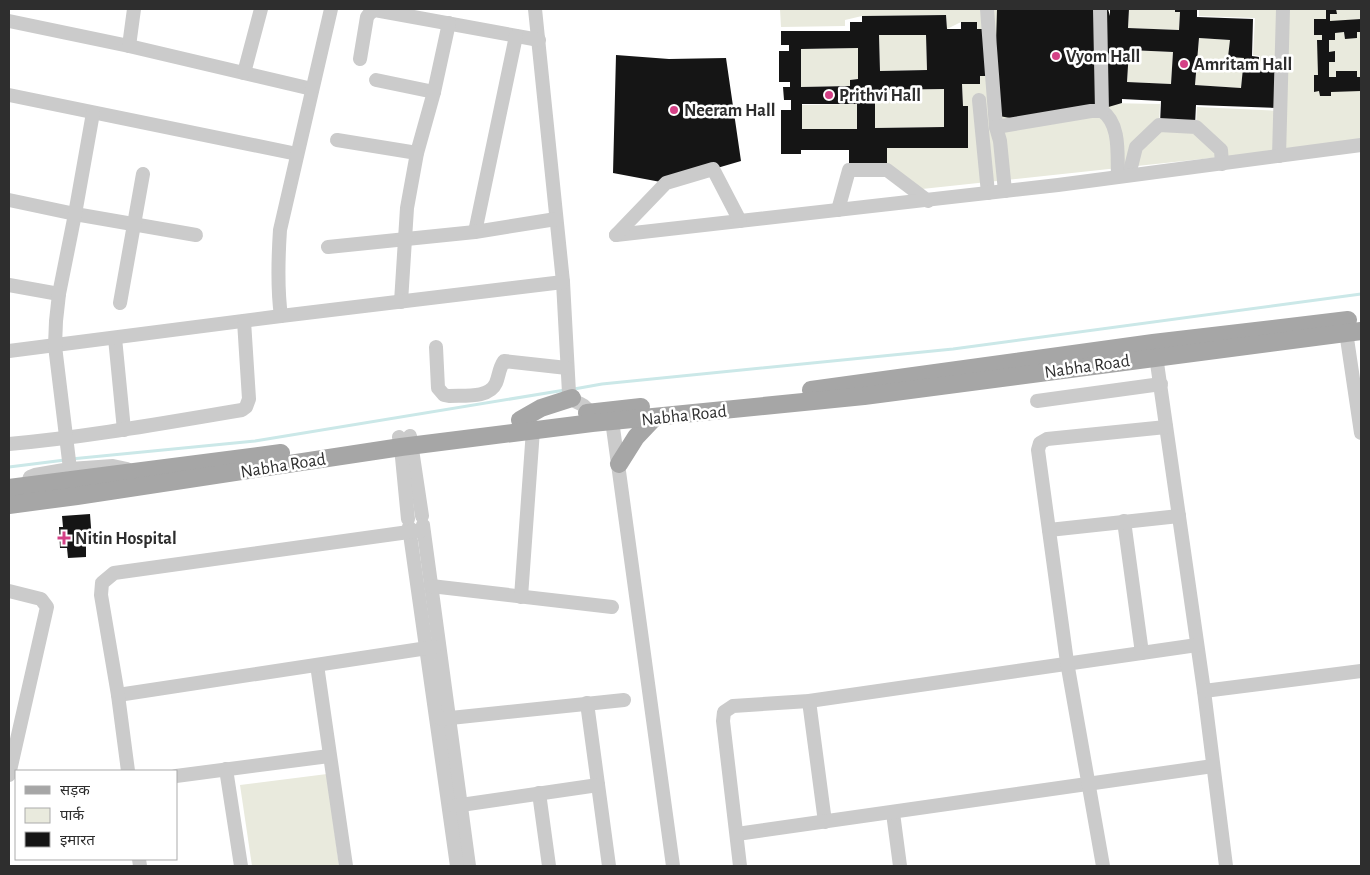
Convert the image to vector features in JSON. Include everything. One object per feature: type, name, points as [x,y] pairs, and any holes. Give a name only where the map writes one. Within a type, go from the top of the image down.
[{"type":"main road","name":"Nabha Road","points":[[611,416],[654,418],[1155,350],[1353,326]]},
{"type":"main road","points":[[527,425],[541,408],[570,393]]},
{"type":"main road","name":"Nabha Road","points":[[9,505],[77,496],[406,442],[527,425],[762,396],[834,393]]},
{"type":"main road","points":[[619,464],[636,437],[654,418]]},
{"type":"main road","name":"Nabha Road","points":[[9,488],[406,442]]},
{"type":"street","points":[[129,46],[134,9]]},
{"type":"street","points":[[244,73],[261,9]]},
{"type":"street","points":[[282,316],[278,291],[280,230],[331,9]]},
{"type":"street","points":[[535,9],[563,282],[570,393],[577,403],[588,409],[591,418]]},
{"type":"street","points":[[988,9],[996,127],[1000,141],[1005,190]]},
{"type":"street","points":[[1100,9],[1102,111]]},
{"type":"street","points":[[1279,156],[1282,9]]},
{"type":"street","points":[[360,59],[367,17],[375,10],[539,40]]},
{"type":"street","points":[[9,21],[129,46],[312,89]]},
{"type":"street","points":[[401,302],[406,208],[416,153],[434,92],[449,23]]},
{"type":"street","points":[[475,232],[516,36]]},
{"type":"street","points":[[376,80],[434,92]]},
{"type":"street","points":[[9,95],[297,154]]},
{"type":"street","points":[[979,100],[988,193]]},
{"type":"street","points":[[996,127],[1091,111],[1102,111],[1109,116],[1113,124],[1124,176]]},
{"type":"street","points":[[69,463],[55,346],[59,294],[92,113]]},
{"type":"street","points":[[1124,176],[1136,147],[1159,124],[1196,127],[1221,150],[1222,164]]},
{"type":"street","points":[[337,140],[416,153]]},
{"type":"street","points":[[740,221],[713,169],[666,183],[616,235],[928,200],[1005,190],[1058,185],[1361,145]]},
{"type":"street","points":[[838,210],[849,170],[887,170],[928,200]]},
{"type":"street","points":[[120,303],[142,174]]},
{"type":"street","points":[[9,200],[75,214],[196,235]]},
{"type":"street","points":[[328,247],[475,232],[556,218]]},
{"type":"street","points":[[9,351],[563,282]]},
{"type":"street","points":[[9,285],[59,294]]},
{"type":"street","points":[[9,444],[66,439],[242,410],[246,407],[249,399],[244,321]]},
{"type":"street","points":[[1353,326],[1361,433]]},
{"type":"street","points":[[115,338],[124,430]]},
{"type":"street","points":[[436,347],[438,388],[444,395],[449,396],[489,392],[495,385],[504,361],[567,368]]},
{"type":"street","points":[[1155,350],[1198,645],[1226,866]]},
{"type":"street","points":[[1037,401],[1161,384]]},
{"type":"street","points":[[611,416],[673,866]]},
{"type":"street","points":[[521,597],[527,425]]},
{"type":"street","points":[[1103,866],[1067,662],[1038,450],[1040,443],[1048,439],[1166,426]]},
{"type":"street","points":[[406,442],[416,525],[425,648],[442,718],[455,806],[470,866]]},
{"type":"street","points":[[27,486],[30,477],[69,463],[113,466],[136,472]]},
{"type":"street","points":[[1049,530],[1179,516]]},
{"type":"street","points":[[1124,521],[1142,653]]},
{"type":"street","points":[[416,525],[431,586],[439,645],[442,718]]},
{"type":"street","points":[[128,770],[118,695],[101,595],[102,583],[114,573],[416,525]]},
{"type":"street","points":[[431,586],[612,607]]},
{"type":"street","points":[[9,591],[41,599],[47,607],[9,775]]},
{"type":"street","points":[[118,695],[439,645]]},
{"type":"street","points":[[740,866],[723,721],[724,712],[733,706],[809,700],[1067,662],[1198,645]]},
{"type":"street","points":[[317,665],[346,866]]},
{"type":"street","points":[[1204,691],[1361,671]]},
{"type":"street","points":[[442,718],[624,700]]},
{"type":"street","points":[[809,700],[825,822]]},
{"type":"street","points":[[587,703],[609,866]]},
{"type":"street","points":[[178,776],[329,756]]},
{"type":"street","points":[[737,834],[1213,766]]},
{"type":"street","points":[[226,769],[240,866]]},
{"type":"street","points":[[455,806],[598,785]]},
{"type":"street","points":[[539,793],[549,866]]},
{"type":"street","points":[[455,806],[457,866]]},
{"type":"street","points":[[893,813],[900,866]]},
{"type":"green space","points":[[780,9],[1107,9],[1107,103],[1160,104],[1159,124],[1196,126],[1197,107],[1281,111],[1283,69],[1259,69],[1260,56],[1253,55],[1255,18],[1199,16],[1199,9],[1361,9],[1361,142],[922,189],[887,165],[887,148],[968,147],[968,106],[963,106],[962,84],[980,84],[977,22],[961,22],[947,29],[946,15],[862,16],[845,20],[845,26],[781,27]]},
{"type":"green space","points":[[1129,9],[1175,9],[1175,12],[1180,12],[1179,30],[1128,28]]},
{"type":"green space","points":[[879,35],[926,35],[927,70],[880,71]]},
{"type":"green space","points":[[1199,38],[1230,40],[1229,57],[1244,58],[1241,88],[1195,85]]},
{"type":"green space","points":[[858,48],[858,79],[850,80],[850,86],[801,87],[801,49]]},
{"type":"green space","points":[[1129,50],[1173,52],[1171,84],[1127,82]]},
{"type":"green space","points":[[944,89],[944,127],[875,128],[875,90]]},
{"type":"green space","points":[[857,104],[857,129],[802,129],[802,105]]},
{"type":"green space","points":[[327,774],[339,866],[252,866],[240,785]]},
{"type":"building","points":[[997,9],[1108,9],[1110,16],[1110,9],[1129,9],[1128,28],[1179,30],[1180,12],[1175,12],[1175,9],[1197,9],[1197,17],[1253,19],[1252,56],[1259,57],[1258,70],[1278,72],[1277,108],[1196,105],[1195,125],[1160,124],[1161,101],[1122,99],[1122,103],[1047,125],[994,115]],"holes":[[[1199,38],[1230,40],[1228,57],[1244,58],[1241,88],[1195,85]],[[1129,50],[1173,52],[1171,84],[1127,82]]]},
{"type":"building","points":[[1326,9],[1336,9],[1337,14],[1330,14],[1330,21],[1361,19],[1361,32],[1357,32],[1357,38],[1345,39],[1344,32],[1335,33],[1335,40],[1329,40],[1329,52],[1335,51],[1335,62],[1329,62],[1329,77],[1336,77],[1336,71],[1357,71],[1357,77],[1361,77],[1361,91],[1331,92],[1331,96],[1320,96],[1319,91],[1314,92],[1314,75],[1318,75],[1317,40],[1322,40],[1322,35],[1314,35],[1314,19],[1326,19]]},
{"type":"building","name":"Prithvi Hall","points":[[946,15],[947,29],[961,29],[961,22],[977,22],[977,29],[986,29],[986,76],[980,76],[980,84],[962,84],[963,106],[968,106],[968,148],[887,148],[887,170],[849,170],[849,150],[801,150],[801,154],[781,154],[781,110],[791,110],[791,100],[784,100],[783,87],[790,87],[790,82],[779,82],[779,51],[789,51],[789,45],[781,45],[781,31],[850,31],[850,22],[862,22],[862,16]],"holes":[[[879,35],[926,35],[927,70],[880,71]],[[858,48],[858,79],[850,80],[850,86],[801,87],[801,49]],[[944,89],[944,127],[875,128],[875,90]],[[802,104],[857,104],[857,129],[802,129]]]},
{"type":"building","name":"Neeram Hall","points":[[616,55],[669,59],[726,58],[741,161],[666,183],[613,173]]},
{"type":"building","points":[[90,514],[92,541],[89,541],[89,545],[86,545],[86,557],[68,558],[67,548],[60,548],[59,527],[63,527],[62,516]]},
{"type":"waterway","points":[[574,389],[602,384],[953,349],[1361,294]]},
{"type":"waterway","points":[[71,459],[255,441],[565,390]]},
{"type":"waterway","points":[[9,467],[65,460]]},
{"type":"place","name":"Vyom Hall","points":[[1056,56]]},
{"type":"place","name":"Amritam Hall","points":[[1184,64]]},
{"type":"place","name":"Prithvi Hall","points":[[829,95]]},
{"type":"place","name":"Neeram Hall","points":[[674,110]]},
{"type":"place","name":"Nitin Hospital","points":[[64,538]]}]
